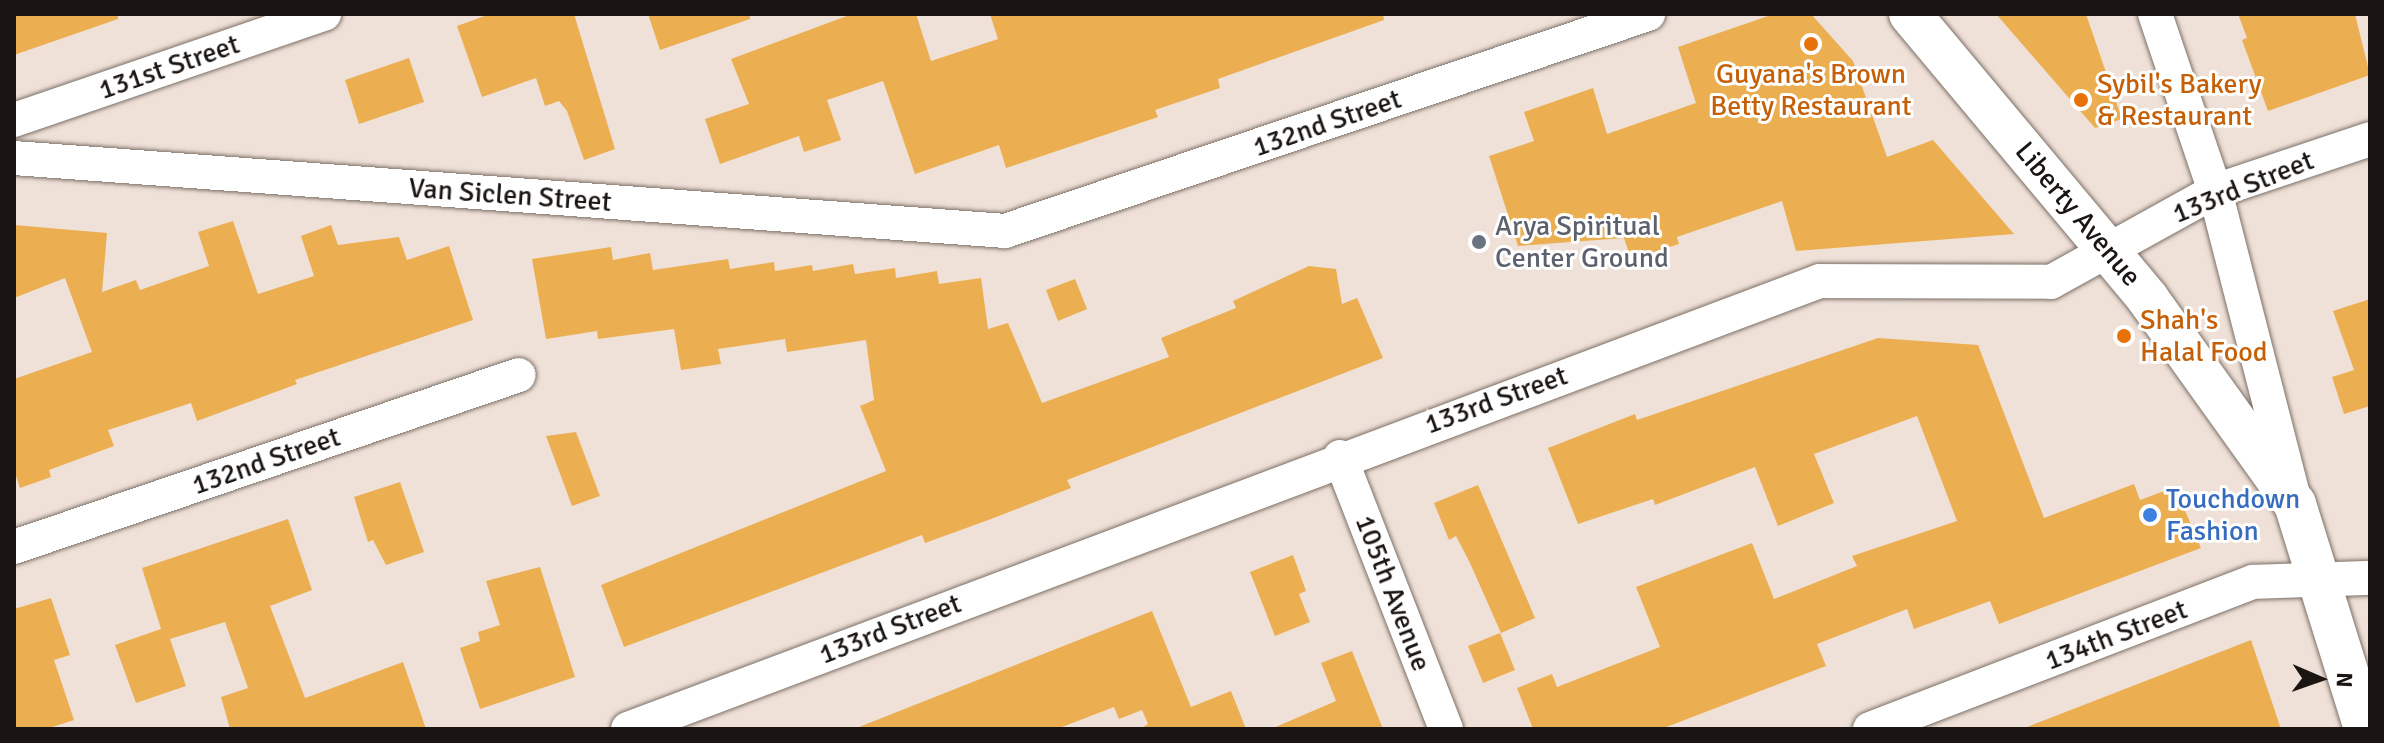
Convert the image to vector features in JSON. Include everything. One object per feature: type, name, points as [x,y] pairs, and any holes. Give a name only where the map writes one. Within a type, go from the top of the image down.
[{"type":"street","name":"131st Street","points":[[14,120],[324,14]]},
{"type":"street","name":"132nd Street","points":[[1005,231],[1648,14]]},
{"type":"street","name":"Liberty Avenue","points":[[1910,14],[2107,248],[2295,504],[2365,729]]},
{"type":"street","points":[[2155,14],[2215,191],[2295,504]]},
{"type":"street","name":"133rd Street","points":[[628,729],[1340,457],[1820,281],[2051,282],[2071,275],[2107,248],[2215,191],[2370,139]]},
{"type":"street","name":"Van Siclen Street","points":[[14,158],[1005,231]]},
{"type":"street","name":"132nd Street","points":[[14,547],[519,375]]},
{"type":"street","name":"105th Avenue","points":[[1340,457],[1446,729]]},
{"type":"street","name":"134th Street","points":[[1870,729],[2253,582],[2370,578]]},
{"type":"building","points":[[14,14],[118,14],[118,19],[14,55]]},
{"type":"building","points":[[490,14],[574,14],[615,149],[584,160],[567,111],[559,101],[545,106],[536,78],[482,97],[457,26]]},
{"type":"building","points":[[648,14],[750,14],[750,19],[660,50]]},
{"type":"building","points":[[852,14],[916,14],[931,61],[998,39],[990,14],[1383,14],[1384,20],[1218,79],[1220,88],[1155,110],[1158,117],[1006,168],[999,145],[915,174],[883,81],[827,100],[841,140],[804,152],[799,136],[720,164],[705,119],[749,104],[731,59]]},
{"type":"building","points":[[1774,14],[1811,14],[1853,61],[1887,157],[1933,140],[2014,234],[1796,251],[1782,201],[1677,237],[1679,244],[1631,259],[1624,238],[1518,246],[1489,156],[1534,141],[1524,112],[1593,88],[1607,134],[1696,103],[1678,47]]},
{"type":"building","points":[[1996,14],[2086,14],[2122,119],[2095,128]]},
{"type":"building","points":[[2238,14],[2355,14],[2370,75],[2268,111],[2242,40],[2247,38]]},
{"type":"building","points":[[409,58],[424,102],[359,124],[345,80]]},
{"type":"building","points":[[233,221],[258,294],[314,276],[301,236],[331,225],[338,245],[399,237],[407,260],[449,246],[473,320],[295,380],[297,384],[197,421],[191,403],[108,430],[114,446],[49,470],[51,477],[20,488],[14,470],[14,379],[92,352],[65,278],[14,298],[14,225],[107,233],[102,292],[136,280],[140,290],[209,266],[198,232]]},
{"type":"building","points":[[611,247],[613,260],[650,253],[653,270],[728,259],[730,269],[774,262],[775,271],[812,265],[813,271],[853,264],[855,274],[895,268],[896,278],[937,271],[939,284],[981,278],[988,329],[1008,323],[1042,403],[1169,357],[1161,338],[1236,308],[1233,301],[1309,266],[1336,269],[1342,304],[1357,298],[1383,358],[1067,480],[1071,488],[991,519],[925,543],[922,535],[624,647],[601,585],[886,471],[860,406],[874,400],[866,340],[787,352],[785,339],[718,349],[721,364],[681,370],[674,329],[598,339],[597,331],[546,339],[532,259]]},
{"type":"building","points":[[1075,279],[1087,309],[1058,321],[1046,290]]},
{"type":"building","points":[[2370,299],[2370,406],[2344,414],[2332,377],[2354,370],[2333,311]]},
{"type":"building","points":[[1878,338],[1978,345],[2044,518],[2134,484],[2140,500],[2175,487],[2201,548],[1999,624],[1990,601],[1914,629],[1907,609],[1817,644],[1826,666],[1661,729],[1533,729],[1517,688],[1552,674],[1557,687],[1660,647],[1636,587],[1752,543],[1774,599],[1857,566],[1852,556],[1957,521],[1917,416],[1814,454],[1834,503],[1778,526],[1755,467],[1655,505],[1653,499],[1578,524],[1548,448],[1635,414],[1637,420]]},
{"type":"building","points":[[576,432],[600,496],[572,506],[546,436]]},
{"type":"building","points":[[400,482],[424,552],[386,565],[373,540],[368,542],[354,497]]},
{"type":"building","points":[[1478,485],[1535,618],[1501,633],[1470,563],[1456,536],[1449,540],[1434,503]]},
{"type":"building","points":[[288,519],[312,590],[270,606],[305,698],[403,662],[426,729],[230,729],[221,697],[248,688],[225,622],[170,639],[186,686],[136,703],[115,645],[161,629],[142,568]]},
{"type":"building","points":[[1293,555],[1306,591],[1299,594],[1310,622],[1275,636],[1250,572]]},
{"type":"building","points":[[540,567],[575,677],[480,709],[460,648],[480,641],[478,632],[500,625],[486,581]]},
{"type":"building","points":[[51,598],[70,655],[54,660],[74,720],[46,729],[14,729],[14,609]]},
{"type":"building","points":[[1152,611],[1191,707],[1231,691],[1246,729],[1140,729],[1148,724],[1142,710],[1119,719],[1114,707],[1057,729],[854,729]]},
{"type":"building","points":[[1500,633],[1515,670],[1483,683],[1468,646]]},
{"type":"building","points":[[2251,640],[2281,729],[2027,727]]},
{"type":"building","points":[[1352,651],[1383,729],[1271,729],[1336,701],[1321,663]]},
{"type":"place","name":"Guyana's Brown Betty Restaurant","points":[[1811,44]]},
{"type":"place","name":"Sybil's Bakery & Restaurant","points":[[2081,100]]},
{"type":"place","name":"Arya Spiritual Center Ground","points":[[1479,242]]},
{"type":"place","name":"Shah's Halal Food","points":[[2124,336]]},
{"type":"place","name":"Touchdown Fashion","points":[[2150,515]]}]
